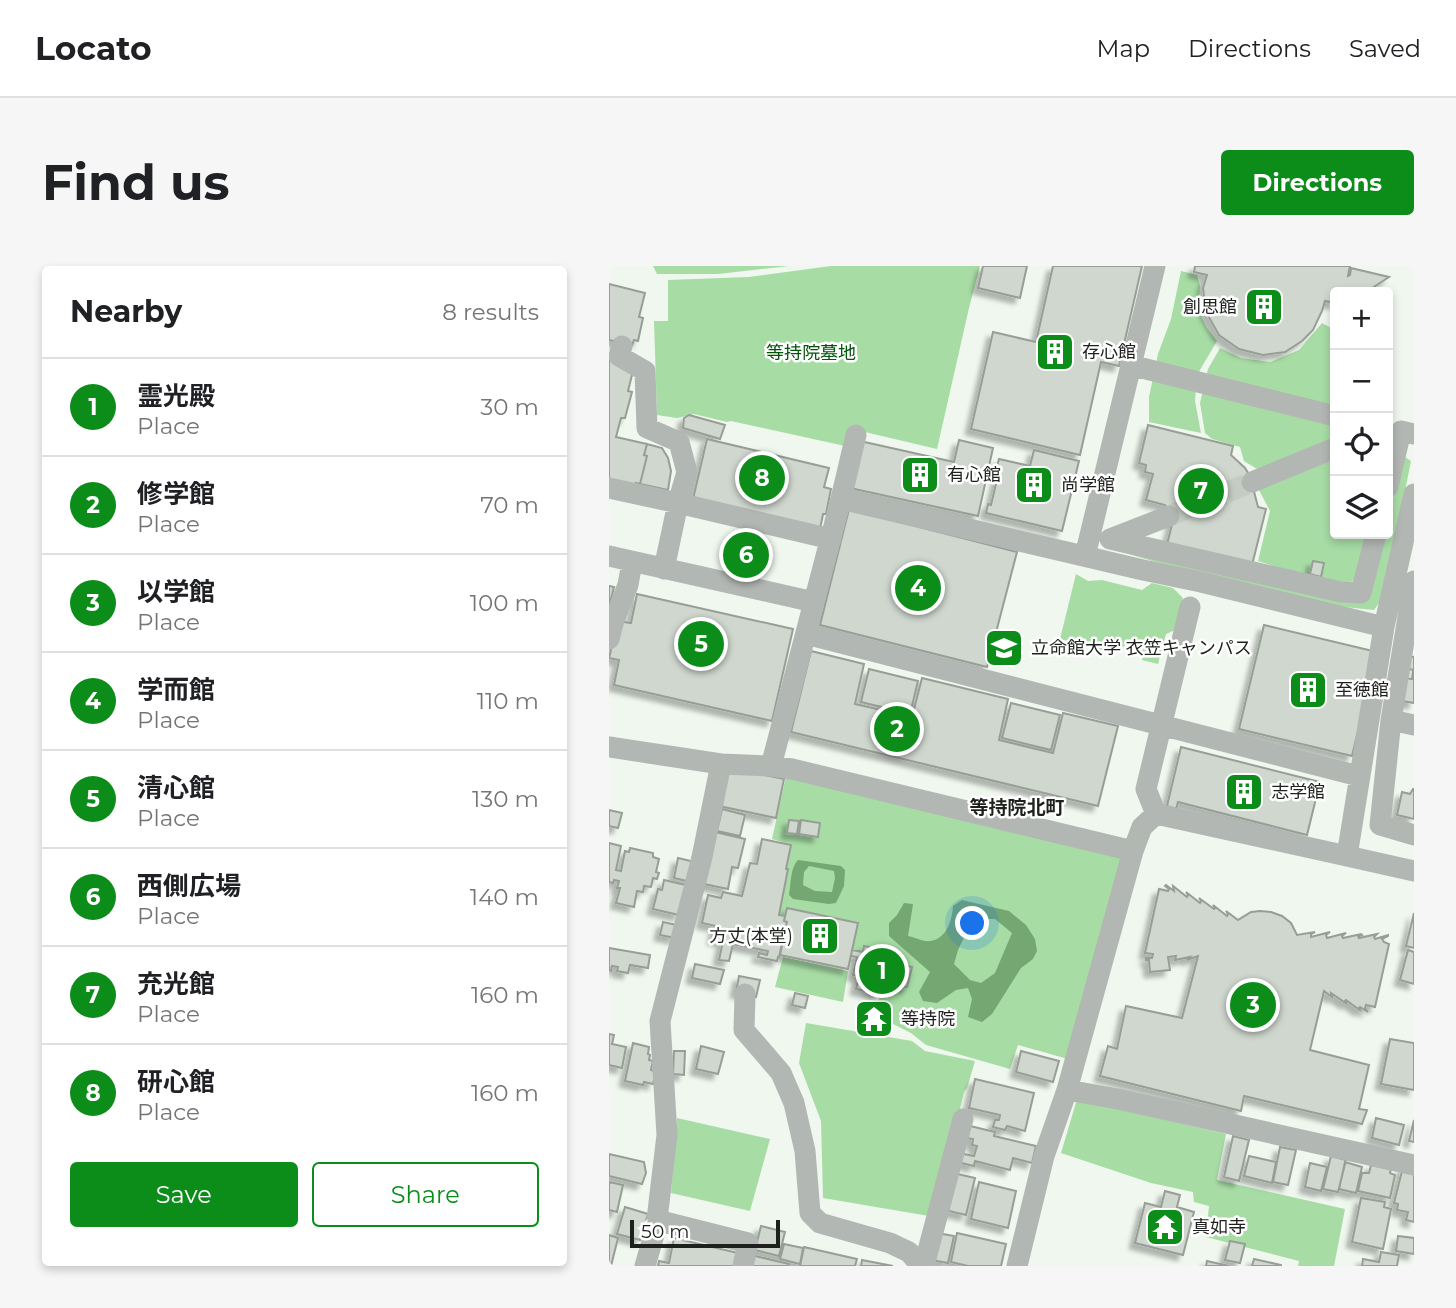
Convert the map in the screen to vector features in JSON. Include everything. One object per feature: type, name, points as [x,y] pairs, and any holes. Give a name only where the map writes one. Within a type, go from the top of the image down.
[{"type":"street","points":[[1085,556],[1155,266]]},
{"type":"street","points":[[622,346],[619,356],[645,371],[647,428],[679,442],[687,471],[664,569]]},
{"type":"street","points":[[1130,365],[1330,415]]},
{"type":"street","points":[[1390,476],[1401,431]]},
{"type":"street","points":[[771,766],[856,435]]},
{"type":"street","points":[[1252,482],[1330,449]]},
{"type":"street","points":[[618,490],[831,539]]},
{"type":"street","points":[[1347,856],[1384,627],[1414,494]]},
{"type":"street","points":[[841,499],[1384,627]]},
{"type":"street","points":[[1085,556],[1110,539],[1169,516]]},
{"type":"street","points":[[1110,539],[1341,592],[1361,593],[1375,539]]},
{"type":"street","points":[[609,556],[814,603]]},
{"type":"street","points":[[609,639],[628,585],[632,562]]},
{"type":"street","points":[[1414,581],[1391,720],[1380,825],[1414,835]]},
{"type":"street","points":[[1156,814],[1146,789],[1190,607]]},
{"type":"street","points":[[806,634],[1359,776]]},
{"type":"street","points":[[1391,720],[1414,725]]},
{"type":"street","points":[[609,747],[722,764],[792,769],[1133,851]]},
{"type":"street","points":[[645,1266],[656,1228],[667,1135],[660,1021],[702,857],[722,764]]},
{"type":"street","points":[[1017,1266],[1044,1156],[1067,1090],[1133,851],[1142,827],[1156,814]]},
{"type":"street","points":[[1156,814],[1414,871]]},
{"type":"street","points":[[744,994],[744,1030],[781,1073],[795,1103],[805,1151],[810,1213],[820,1223],[890,1243],[909,1252],[921,1266],[926,1258],[963,1119]]},
{"type":"street","points":[[1067,1090],[1414,1165]]},
{"type":"street","points":[[657,1220],[748,1243],[743,1266]]},
{"type":"green space","points":[[653,266],[789,266],[718,274],[657,274]]},
{"type":"green space","name":"等持院墓地","points":[[831,266],[980,266],[937,449],[848,428],[845,446],[694,414],[677,418],[657,415],[654,321],[668,321],[668,280],[749,277]]},
{"type":"green space","points":[[1181,271],[1197,275],[1200,286],[1198,310],[1217,341],[1197,375],[1195,401],[1201,433],[1149,422],[1149,397],[1158,354],[1171,319]]},
{"type":"green space","points":[[1322,323],[1330,327],[1330,442],[1262,472],[1244,461],[1240,447],[1212,439],[1205,433],[1200,403],[1208,369],[1220,348],[1241,358],[1270,362],[1299,350]]},
{"type":"green space","points":[[1402,455],[1411,461],[1384,596],[1374,610],[1281,594],[1119,551],[1368,601],[1384,539],[1393,539],[1393,499]]},
{"type":"green space","points":[[1330,461],[1330,539],[1369,539],[1356,581],[1336,584],[1258,561],[1270,511],[1259,490]]},
{"type":"green space","points":[[1076,574],[1088,581],[1102,580],[1142,590],[1152,583],[1173,588],[1183,598],[1175,630],[1166,634],[1158,664],[1142,660],[1143,648],[1140,644],[1120,648],[1115,653],[1060,639]]},
{"type":"green space","points":[[787,772],[1125,852],[1068,1059],[1018,1045],[1010,1069],[926,1045],[911,1033],[875,1015],[883,985],[907,987],[912,968],[886,962],[888,951],[865,946],[863,952],[852,950],[858,923],[787,908],[785,916],[779,915],[791,845],[772,839]]},
{"type":"green space","points":[[783,957],[848,971],[843,1002],[775,987]]},
{"type":"green space","points":[[806,1023],[912,1041],[925,1051],[975,1061],[964,1092],[943,1180],[929,1216],[823,1198],[821,1121],[799,1063]]},
{"type":"green space","points":[[1077,1099],[1226,1134],[1217,1180],[1345,1209],[1334,1266],[1298,1266],[1299,1261],[1206,1237],[1209,1206],[1194,1202],[1193,1192],[1151,1183],[1061,1153]]},
{"type":"green space","points":[[677,1118],[770,1139],[750,1211],[671,1193]]},
{"type":"shaded area","points":[[798,860],[841,866],[845,870],[844,886],[836,903],[793,899],[789,895],[795,863]],"holes":[[[809,866],[834,871],[832,892],[815,891],[803,885],[804,872]]]},
{"type":"shaded area","points":[[962,900],[1009,911],[1026,925],[1035,939],[1037,951],[1033,959],[1021,968],[992,1014],[982,1022],[968,1017],[972,999],[968,988],[956,990],[937,1003],[923,1001],[919,992],[930,972],[889,936],[889,923],[904,903],[913,904],[908,936],[925,941],[938,939],[949,925],[953,906]],"holes":[[[983,919],[995,919],[1012,933],[995,973],[981,983],[970,980],[954,964],[958,950],[970,925]]]},
{"type":"building","points":[[983,266],[1027,266],[1020,298],[978,288]]},
{"type":"building","name":"存心館","points":[[1053,266],[1142,266],[1119,366],[1101,362],[1080,455],[971,429],[993,332],[1036,342]]},
{"type":"building","name":"創思館","points":[[1195,266],[1350,266],[1348,276],[1351,268],[1389,277],[1374,287],[1330,287],[1330,302],[1325,301],[1313,330],[1285,352],[1263,355],[1239,349],[1219,335],[1206,312],[1203,288],[1207,275],[1194,272]]},
{"type":"building","points":[[609,284],[645,293],[639,317],[643,318],[638,341],[634,340],[632,345],[609,340]]},
{"type":"building","points":[[609,360],[634,367],[628,391],[632,392],[625,418],[621,418],[616,437],[647,444],[640,484],[636,483],[635,486],[609,480]]},
{"type":"building","points":[[689,415],[725,425],[720,439],[683,428],[684,418]]},
{"type":"building","points":[[1148,425],[1233,446],[1231,455],[1250,476],[1258,507],[1266,509],[1251,569],[1166,549],[1172,524],[1165,505],[1146,500],[1153,474],[1145,472],[1146,465],[1139,463]]},
{"type":"building","points":[[707,439],[829,468],[824,487],[831,489],[820,529],[693,499]]},
{"type":"building","name":"有心館","points":[[959,440],[993,448],[978,516],[850,488],[860,441],[954,462]]},
{"type":"building","points":[[647,444],[662,448],[668,458],[671,471],[668,490],[640,484]]},
{"type":"building","name":"尚学館","points":[[1034,450],[1079,461],[1062,531],[986,513],[988,504],[991,505],[1000,467],[997,466],[999,459],[1030,466]]},
{"type":"building","points":[[849,509],[1017,552],[987,667],[820,625]]},
{"type":"building","points":[[1313,561],[1324,563],[1321,577],[1310,574]]},
{"type":"building","points":[[609,586],[614,587],[609,607]]},
{"type":"building","points":[[637,594],[793,629],[772,721],[614,685],[619,660],[609,658],[618,621],[631,623]]},
{"type":"building","name":"至徳館","points":[[1264,625],[1377,652],[1352,756],[1239,729]]},
{"type":"building","points":[[811,651],[864,664],[855,704],[912,717],[922,678],[1008,699],[999,740],[1053,753],[1063,713],[1118,726],[1098,806],[791,732]]},
{"type":"building","points":[[1405,656],[1414,657],[1414,703],[1396,700],[1401,678],[1412,679],[1413,670],[1402,667]]},
{"type":"building","points":[[869,669],[918,681],[910,714],[861,702]]},
{"type":"building","points":[[1011,703],[1060,715],[1051,750],[1002,738]]},
{"type":"building","name":"志学館","points":[[1181,747],[1320,782],[1307,835],[1178,802],[1176,809],[1167,806]]},
{"type":"building","points":[[727,767],[784,779],[776,818],[719,806]]},
{"type":"building","points":[[1413,789],[1414,819],[1397,815],[1402,792],[1410,794]]},
{"type":"building","points":[[722,809],[745,815],[740,836],[717,831]]},
{"type":"building","points":[[609,810],[622,813],[618,828],[609,826]]},
{"type":"building","points":[[789,820],[799,821],[797,834],[787,833]]},
{"type":"building","points":[[801,820],[820,823],[818,837],[799,834]]},
{"type":"building","points":[[715,832],[745,839],[738,868],[732,867],[728,889],[704,884]]},
{"type":"building","points":[[762,839],[791,845],[779,915],[785,916],[784,921],[787,922],[779,957],[777,961],[758,957],[759,953],[767,955],[768,951],[733,944],[729,961],[719,960],[723,941],[713,939],[716,926],[702,923],[708,895],[721,898],[723,892],[742,896],[750,863],[757,864]]},
{"type":"building","points":[[609,843],[621,846],[616,870],[621,871],[625,851],[629,852],[630,848],[653,853],[653,857],[659,859],[657,879],[653,878],[651,887],[644,886],[643,892],[637,891],[634,907],[616,903],[620,888],[617,888],[619,881],[609,882]]},
{"type":"building","points":[[678,858],[695,862],[691,882],[674,878]]},
{"type":"building","points":[[664,880],[686,885],[679,915],[653,909],[658,889],[662,890]]},
{"type":"building","points":[[1166,885],[1174,891],[1173,886],[1187,897],[1186,892],[1200,903],[1199,898],[1214,909],[1213,905],[1227,916],[1226,911],[1238,920],[1251,912],[1260,911],[1282,916],[1291,923],[1297,935],[1315,932],[1311,937],[1330,932],[1326,935],[1327,938],[1346,933],[1343,938],[1361,934],[1359,938],[1377,934],[1375,939],[1388,935],[1382,939],[1389,944],[1375,1007],[1366,1005],[1368,1012],[1360,1007],[1361,1011],[1346,1000],[1347,1004],[1324,991],[1310,1050],[1369,1065],[1359,1109],[1367,1110],[1362,1124],[1244,1096],[1241,1111],[1100,1076],[1108,1046],[1117,1049],[1126,1006],[1182,1018],[1198,956],[1187,960],[1190,957],[1175,960],[1176,956],[1168,957],[1170,970],[1150,972],[1149,960],[1146,958],[1152,958],[1153,954],[1145,953],[1159,889],[1168,891]]},
{"type":"building","name":"方丈(本堂)","points":[[787,908],[858,923],[848,969],[780,955]]},
{"type":"building","points":[[1414,913],[1414,948],[1406,946]]},
{"type":"building","points":[[663,922],[677,925],[675,938],[660,935]]},
{"type":"building","points":[[864,946],[888,951],[886,962],[912,967],[907,987],[881,982],[878,994],[856,989],[859,976],[853,975],[857,957],[851,956],[852,950],[863,952]]},
{"type":"building","points":[[609,948],[650,955],[648,968],[630,965],[628,973],[617,971],[618,967],[612,966],[611,971],[609,970]]},
{"type":"building","points":[[1408,950],[1414,952],[1414,984],[1400,980]]},
{"type":"building","points":[[695,964],[724,970],[720,984],[692,978]]},
{"type":"building","points":[[739,976],[760,980],[756,997],[736,992]]},
{"type":"building","points":[[795,993],[808,996],[805,1008],[792,1005]]},
{"type":"building","points":[[609,1034],[614,1035],[612,1044],[626,1047],[622,1068],[609,1065]]},
{"type":"building","points":[[1390,1039],[1414,1043],[1414,1090],[1381,1084]]},
{"type":"building","points":[[633,1043],[649,1047],[649,1060],[653,1061],[651,1070],[656,1072],[653,1084],[625,1081]]},
{"type":"building","points":[[701,1046],[724,1052],[718,1074],[696,1069]]},
{"type":"building","points":[[674,1051],[685,1051],[684,1075],[673,1074]]},
{"type":"building","points":[[1021,1051],[1059,1061],[1053,1082],[1016,1072]]},
{"type":"building","points":[[975,1079],[1034,1093],[1025,1131],[1007,1126],[1005,1130],[993,1127],[1000,1115],[969,1108]]},
{"type":"building","points":[[1376,1118],[1404,1125],[1399,1145],[1372,1138]]},
{"type":"building","points":[[1414,1120],[1414,1142],[1409,1141]]},
{"type":"building","points":[[970,1126],[995,1132],[994,1136],[1036,1146],[1032,1163],[1013,1158],[1010,1170],[975,1161],[974,1166],[957,1162],[959,1153],[974,1156],[977,1146],[972,1145],[973,1139],[967,1138]]},
{"type":"building","points":[[1233,1136],[1249,1140],[1239,1181],[1224,1177]]},
{"type":"building","points":[[1280,1147],[1296,1150],[1288,1185],[1273,1182]]},
{"type":"building","points":[[609,1154],[644,1162],[646,1173],[642,1184],[609,1176]]},
{"type":"building","points":[[1249,1156],[1276,1162],[1272,1183],[1244,1176]]},
{"type":"building","points":[[1331,1156],[1346,1160],[1338,1192],[1323,1189]]},
{"type":"building","points":[[1345,1162],[1362,1167],[1356,1193],[1339,1189]]},
{"type":"building","points":[[1310,1163],[1327,1167],[1321,1191],[1305,1187]]},
{"type":"building","points":[[1371,1165],[1391,1169],[1390,1173],[1395,1175],[1390,1198],[1358,1191],[1362,1173],[1369,1173]]},
{"type":"building","points":[[1403,1167],[1414,1171],[1414,1222],[1406,1220],[1408,1212],[1397,1210],[1398,1204],[1394,1203]]},
{"type":"building","points":[[949,1172],[975,1178],[966,1215],[949,1211]]},
{"type":"building","points":[[609,1182],[623,1185],[617,1212],[609,1210]]},
{"type":"building","points":[[979,1182],[1016,1191],[1008,1228],[971,1219]]},
{"type":"building","name":"真如寺","points":[[1165,1191],[1180,1195],[1177,1207],[1194,1212],[1183,1255],[1135,1243],[1145,1203],[1161,1207]]},
{"type":"building","points":[[1361,1198],[1385,1202],[1384,1207],[1391,1209],[1383,1249],[1352,1242]]},
{"type":"building","points":[[625,1207],[648,1214],[640,1240],[617,1234]]},
{"type":"building","points":[[761,1226],[785,1232],[779,1256],[755,1250]]},
{"type":"building","points":[[937,1233],[954,1236],[948,1263],[931,1260]]},
{"type":"building","points":[[957,1233],[1006,1244],[1001,1266],[968,1266],[951,1262]]},
{"type":"building","points":[[609,1235],[618,1238],[611,1266],[609,1266]]},
{"type":"building","points":[[1398,1236],[1414,1238],[1414,1254],[1396,1251]]},
{"type":"building","points":[[674,1238],[738,1253],[735,1266],[658,1266],[659,1261],[669,1263]]},
{"type":"building","points":[[1230,1241],[1245,1244],[1240,1263],[1225,1260]]},
{"type":"building","points":[[784,1244],[803,1248],[800,1264],[780,1259]]},
{"type":"building","points":[[804,1247],[857,1259],[855,1266],[800,1266]]},
{"type":"building","points":[[1381,1252],[1399,1255],[1397,1266],[1362,1266],[1363,1259],[1379,1262]]},
{"type":"building","points":[[751,1255],[789,1264],[748,1266]]},
{"type":"building","points":[[1254,1259],[1281,1265],[1281,1266],[1252,1266]]},
{"type":"building","points":[[862,1260],[893,1266],[861,1266]]},
{"type":"building","points":[[1207,1261],[1229,1266],[1206,1266]]},
{"type":"tunnel","points":[[1169,516],[1252,482]]},
{"type":"place","name":"創思館","points":[[1264,307]]},
{"type":"place","name":"存心館","points":[[1055,352]]},
{"type":"place","name":"有心館","points":[[920,475]]},
{"type":"place","name":"研心館","points":[[762,478]]},
{"type":"place","name":"尚学館","points":[[1034,485]]},
{"type":"place","name":"充光館","points":[[1201,491]]},
{"type":"place","name":"西側広場","points":[[746,555]]},
{"type":"place","name":"学而館","points":[[918,588]]},
{"type":"place","name":"清心館","points":[[701,644]]},
{"type":"place","name":"立命館大学 衣笠キャンパス","points":[[1004,648]]},
{"type":"place","name":"至徳館","points":[[1308,690]]},
{"type":"place","name":"修学館","points":[[897,729]]},
{"type":"place","name":"志学館","points":[[1244,792]]},
{"type":"place","name":"方丈(本堂)","points":[[820,936]]},
{"type":"place","name":"霊光殿","points":[[882,971]]},
{"type":"place","name":"以学館","points":[[1253,1005]]},
{"type":"place","name":"等持院","points":[[874,1019]]},
{"type":"place","name":"真如寺","points":[[1165,1227]]},
{"type":"district","name":"等持院北町","points":[[1017,807]]}]
